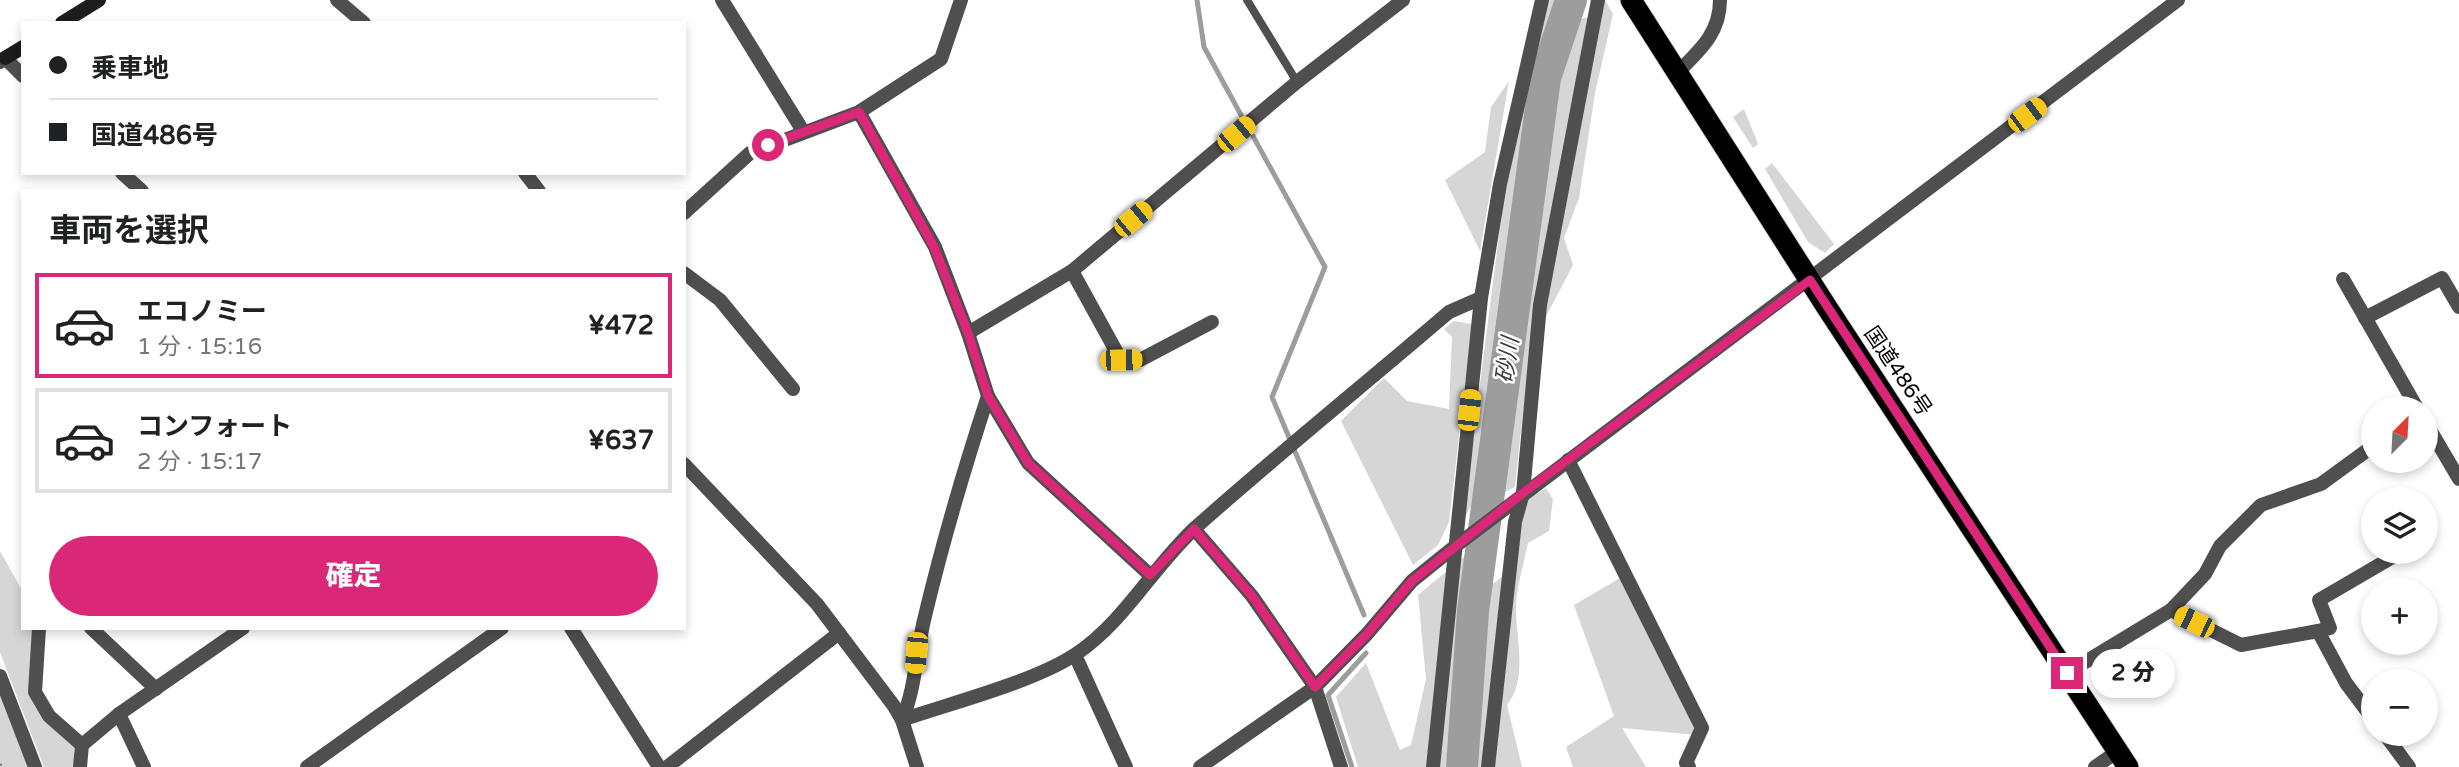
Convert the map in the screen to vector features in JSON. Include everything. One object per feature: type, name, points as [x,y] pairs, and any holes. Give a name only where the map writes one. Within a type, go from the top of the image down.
[{"type":"highway","name":"国道486号","points":[[1632,0],[1810,280],[2123,759]]},
{"type":"street","points":[[65,21],[99,0]]},
{"type":"street","points":[[337,0],[362,21]]},
{"type":"street","points":[[722,0],[803,131]]},
{"type":"street","points":[[686,211],[750,152],[859,112],[941,59],[961,0]]},
{"type":"street","points":[[968,333],[1072,271],[1297,82],[1403,0]]},
{"type":"street","points":[[1433,767],[1453,548],[1481,298],[1500,184],[1542,0]]},
{"type":"street","points":[[1488,767],[1515,522],[1523,493],[1540,305],[1598,0]]},
{"type":"street","points":[[1678,72],[1709,41],[1720,17],[1720,0]]},
{"type":"street","points":[[1200,767],[1315,687],[1367,634],[1412,581],[1523,493],[1810,280],[2178,0]]},
{"type":"street","points":[[21,48],[3,60],[21,74]]},
{"type":"street","points":[[859,112],[934,247],[968,333],[988,396],[1028,463],[1150,575]]},
{"type":"street","points":[[124,175],[140,189]]},
{"type":"street","points":[[526,175],[537,189]]},
{"type":"street","points":[[1072,271],[1121,360],[1140,360],[1212,322]]},
{"type":"street","points":[[686,274],[720,300],[793,389]]},
{"type":"street","points":[[2365,318],[2442,278],[2459,307]]},
{"type":"street","points":[[2343,279],[2410,396]]},
{"type":"street","points":[[902,720],[1024,678],[1075,655],[1125,613],[1150,575],[1194,529],[1449,312],[1481,298]]},
{"type":"street","points":[[902,720],[912,697],[916,653],[950,508],[988,396]]},
{"type":"street","points":[[2438,443],[2459,479]]},
{"type":"street","points":[[2067,673],[2171,610],[2205,573],[2220,546],[2261,505],[2321,484],[2361,455]]},
{"type":"street","points":[[1568,460],[1702,728],[1686,763],[1689,767]]},
{"type":"street","points":[[686,466],[817,604],[902,720],[917,767]]},
{"type":"street","points":[[1194,529],[1252,596],[1315,687],[1341,767]]},
{"type":"street","points":[[2171,610],[2241,645],[2318,631],[2330,628],[2319,600],[2381,564]]},
{"type":"street","points":[[39,630],[35,692],[49,716],[82,745]]},
{"type":"street","points":[[93,630],[156,689]]},
{"type":"street","points":[[80,767],[82,745],[119,714],[240,630]]},
{"type":"street","points":[[307,767],[499,630]]},
{"type":"street","points":[[572,630],[659,767]]},
{"type":"street","points":[[2318,631],[2346,683],[2361,703]]},
{"type":"street","points":[[667,767],[839,633]]},
{"type":"street","points":[[1075,655],[1126,767]]},
{"type":"street","points":[[0,676],[35,767]]},
{"type":"street","points":[[119,714],[144,767]]},
{"type":"street","points":[[2394,746],[2409,767]]},
{"type":"street","points":[[2095,767],[2123,759]]},
{"type":"lane","points":[[1247,0],[1297,82]]},
{"type":"shaded area","points":[[1544,0],[1563,0],[1545,61],[1517,185],[1497,311],[1474,500],[1462,523],[1506,181]]},
{"type":"shaded area","points":[[1605,0],[1613,14],[1595,93],[1579,198],[1564,238],[1573,265],[1543,322],[1573,145]]},
{"type":"shaded area","points":[[1590,17],[1565,133],[1545,250],[1515,487],[1503,493],[1523,297],[1557,57],[1580,19]]},
{"type":"shaded area","points":[[1509,81],[1480,251],[1445,180],[1485,152],[1491,107]]},
{"type":"shaded area","points":[[1744,109],[1758,144],[1753,148],[1733,117]]},
{"type":"shaded area","points":[[1772,163],[1834,244],[1825,253],[1808,242],[1765,169]]},
{"type":"shaded area","points":[[1454,321],[1472,324],[1449,522],[1438,545],[1413,565],[1341,421],[1384,378],[1407,401],[1449,409],[1452,337],[1444,329]]},
{"type":"shaded area","points":[[1546,488],[1553,499],[1549,531],[1528,543],[1516,600],[1519,671],[1513,695],[1507,705],[1522,767],[1471,767],[1485,588],[1501,578],[1510,567],[1515,555],[1521,510],[1530,498]]},
{"type":"shaded area","points":[[0,551],[21,588],[21,630],[34,630],[30,675],[74,745],[74,767],[44,767],[0,652]]},
{"type":"shaded area","points":[[1465,556],[1468,599],[1450,767],[1358,767],[1336,697],[1366,663],[1400,750],[1411,745],[1426,679],[1418,595]]},
{"type":"shaded area","points":[[1620,578],[1696,729],[1696,735],[1622,728],[1646,767],[1573,767],[1566,747],[1614,716],[1574,605]]},
{"type":"shaded area","points":[[0,696],[28,767],[0,767]]},
{"type":"waterway","points":[[1197,0],[1204,47],[1241,115]]},
{"type":"waterway","name":"砂川","points":[[1462,767],[1473,611],[1545,78],[1571,0]]},
{"type":"waterway","points":[[1253,136],[1325,267],[1272,397],[1364,615]]},
{"type":"waterway","points":[[1352,767],[1328,695],[1366,653]]},
{"type":"route","points":[[768,145],[859,112],[934,247],[968,333],[988,396],[1028,463],[1150,575],[1194,529],[1252,596],[1315,687],[1367,634],[1412,581],[1523,493],[1810,280],[2067,673]]}]
